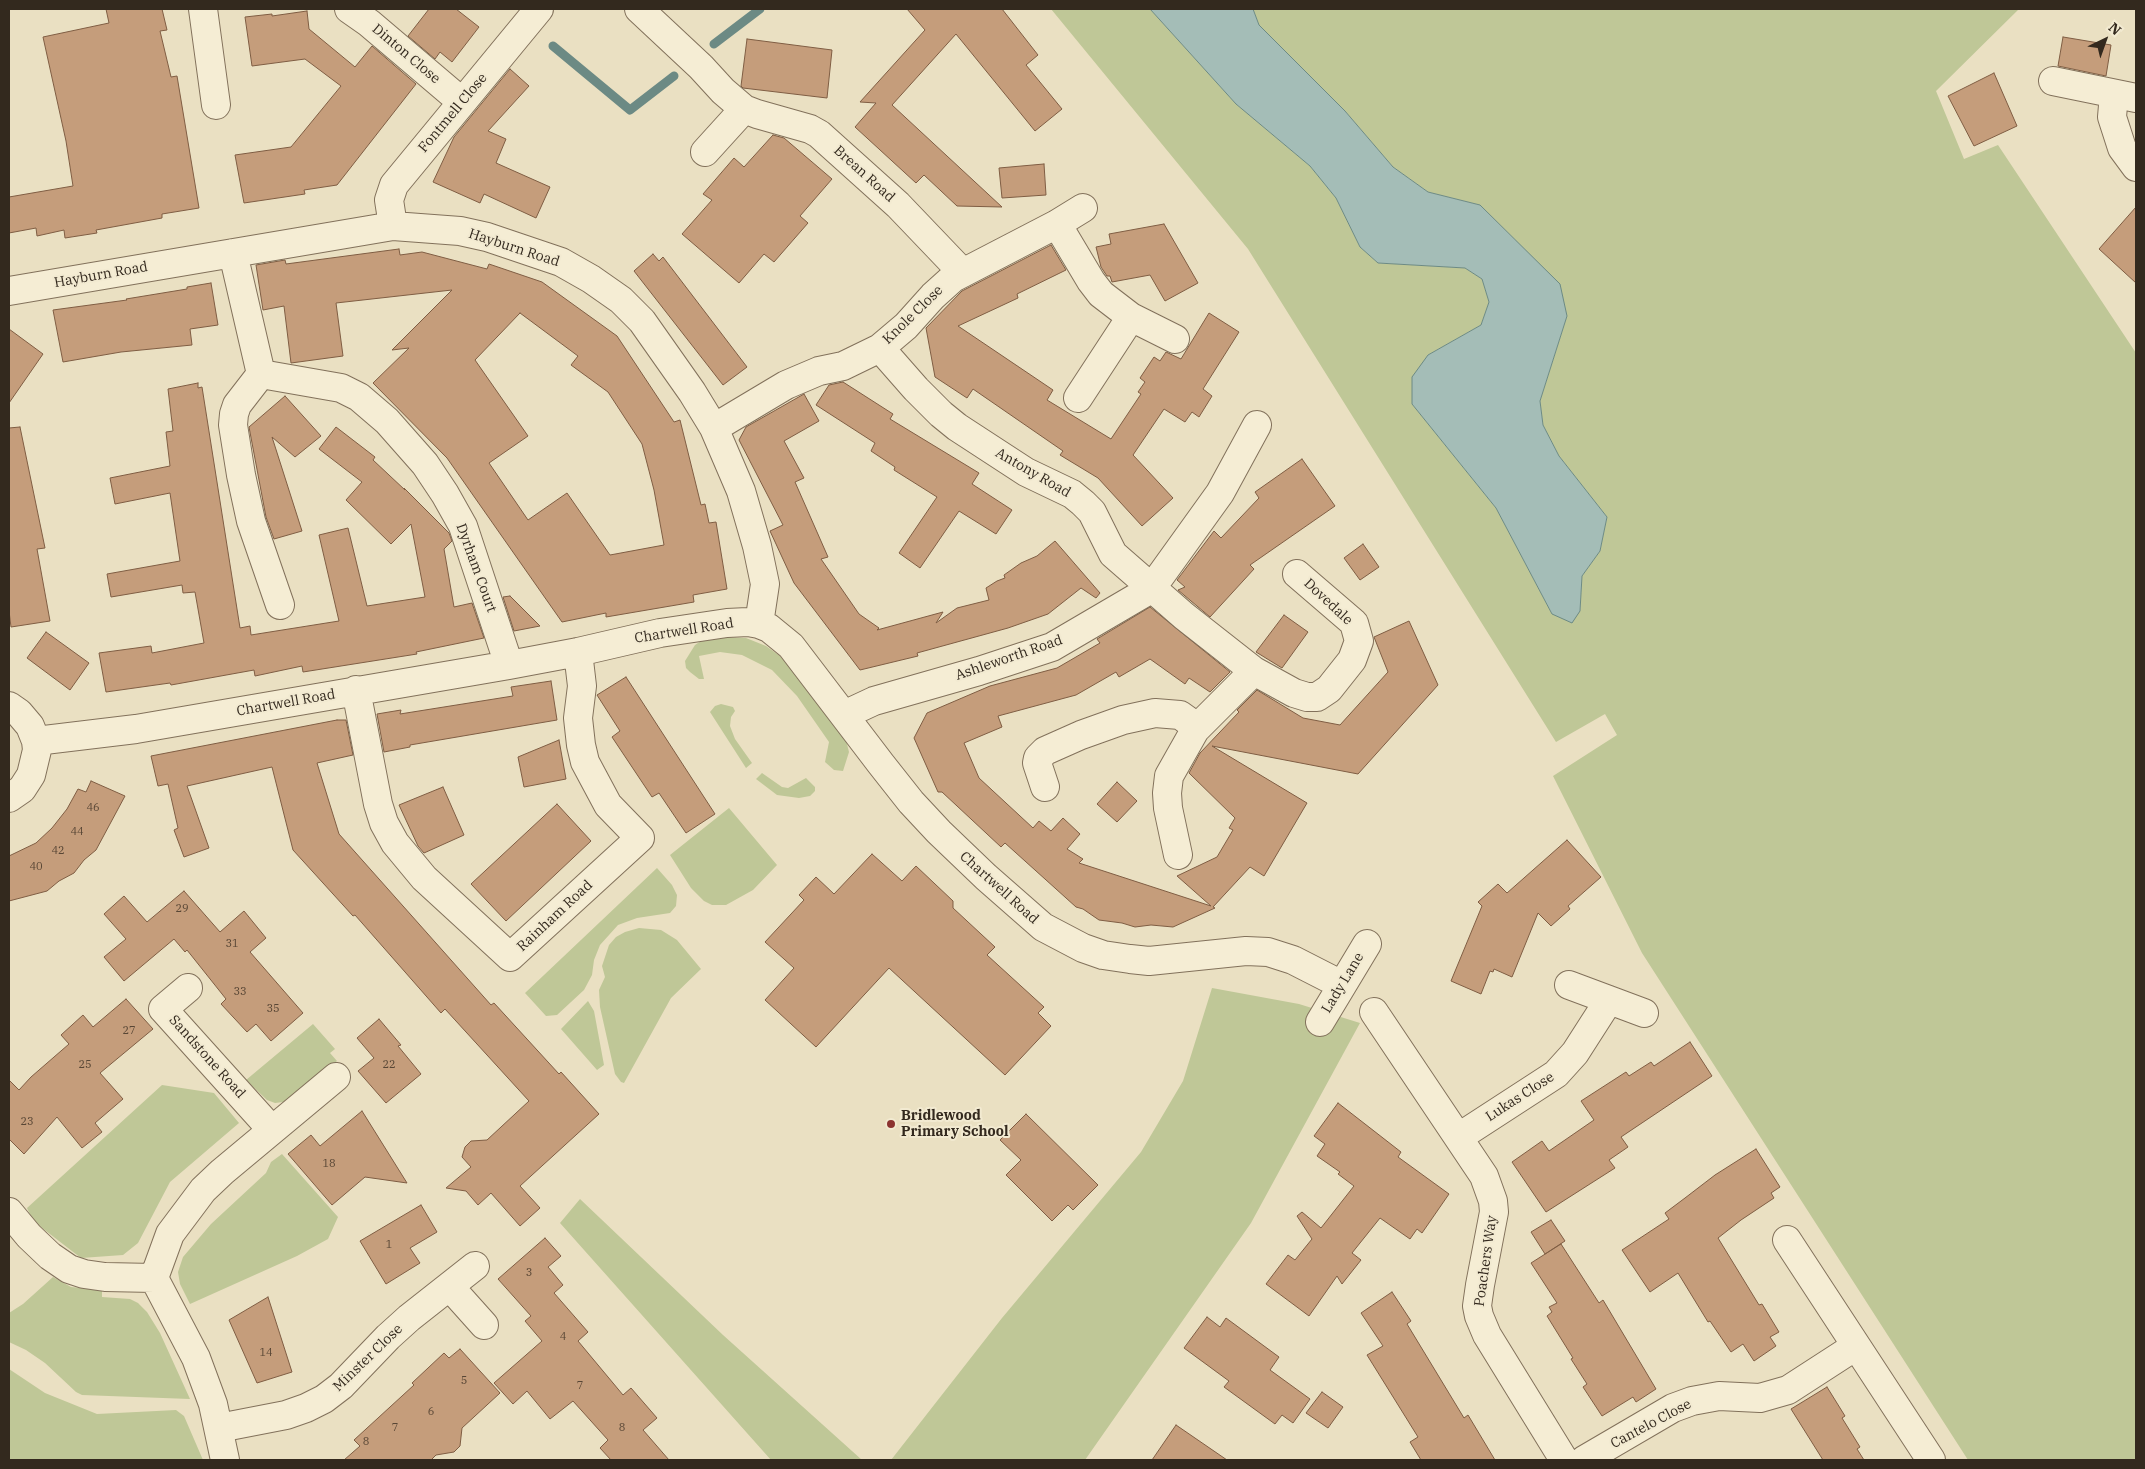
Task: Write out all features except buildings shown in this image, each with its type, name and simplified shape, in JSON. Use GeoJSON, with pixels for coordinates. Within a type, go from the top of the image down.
{"type":"FeatureCollection","features":[{"type":"Feature","properties":{"kind":"street"},"geometry":{"type":"LineString","coordinates":[[203,9],[216,105]]}},
{"type":"Feature","properties":{"kind":"street","name":"Dinton Close"},"geometry":{"type":"LineString","coordinates":[[350,9],[390,40],[462,102]]}},
{"type":"Feature","properties":{"kind":"street","name":"Fontmell Close"},"geometry":{"type":"LineString","coordinates":[[393,226],[389,200],[394,185],[539,9]]}},
{"type":"Feature","properties":{"kind":"street","name":"Brean Road"},"geometry":{"type":"LineString","coordinates":[[639,9],[744,109],[810,129],[819,134],[898,205],[962,273]]}},
{"type":"Feature","properties":{"kind":"street"},"geometry":{"type":"LineString","coordinates":[[2053,81],[2125,96],[2112,117],[2122,148],[2136,167]]}},
{"type":"Feature","properties":{"kind":"street"},"geometry":{"type":"LineString","coordinates":[[705,152],[744,109]]}},
{"type":"Feature","properties":{"kind":"street","name":"Knole Close"},"geometry":{"type":"LineString","coordinates":[[714,428],[786,385],[819,371],[843,366],[880,348],[906,326],[946,284],[962,273],[1058,224],[1083,208]]}},
{"type":"Feature","properties":{"kind":"street"},"geometry":{"type":"LineString","coordinates":[[1058,224],[1091,281],[1101,294],[1131,318],[1175,339]]}},
{"type":"Feature","properties":{"kind":"street","name":"Hayburn Road"},"geometry":{"type":"LineString","coordinates":[[9,292],[393,226],[460,231],[487,237],[561,262],[591,279],[621,300],[642,321],[692,392],[714,428],[741,491],[757,546],[765,584],[759,624]]}},
{"type":"Feature","properties":{"kind":"street"},"geometry":{"type":"LineString","coordinates":[[232,253],[261,374],[237,405],[233,426],[240,475],[251,521],[280,605]]}},
{"type":"Feature","properties":{"kind":"street"},"geometry":{"type":"LineString","coordinates":[[1078,398],[1131,318]]}},
{"type":"Feature","properties":{"kind":"street","name":"Antony Road"},"geometry":{"type":"LineString","coordinates":[[880,348],[916,389],[949,420],[1026,472],[1072,494],[1083,503],[1092,512],[1113,554],[1150,589]]}},
{"type":"Feature","properties":{"kind":"street","name":"Dyrham Court"},"geometry":{"type":"LineString","coordinates":[[261,374],[341,388],[359,396],[387,421],[425,464],[463,526],[509,665]]}},
{"type":"Feature","properties":{"kind":"street","name":"Ashleworth Road"},"geometry":{"type":"LineString","coordinates":[[844,715],[874,701],[979,671],[1052,647],[1150,589],[1220,493],[1257,425]]}},
{"type":"Feature","properties":{"kind":"street","name":"Dovedale"},"geometry":{"type":"LineString","coordinates":[[1150,589],[1254,671],[1294,693],[1307,697],[1317,697],[1329,689],[1352,660],[1359,641],[1354,623],[1297,574]]}},
{"type":"Feature","properties":{"kind":"street","name":"Chartwell Road"},"geometry":{"type":"LineString","coordinates":[[36,741],[136,729],[509,665],[578,652],[660,633],[727,623],[748,622],[759,624],[769,628],[792,646],[887,772],[939,832],[1027,914],[1059,937],[1103,955],[1149,961],[1246,950],[1268,952],[1293,960],[1342,985]]}},
{"type":"Feature","properties":{"kind":"street","name":"Rainham Road"},"geometry":{"type":"LineString","coordinates":[[356,690],[378,804],[384,823],[395,843],[424,878],[510,957],[640,838],[608,805],[585,762],[578,718],[582,686],[578,652]]}},
{"type":"Feature","properties":{"kind":"street"},"geometry":{"type":"LineString","coordinates":[[1178,856],[1168,808],[1169,776],[1196,730],[1254,671]]}},
{"type":"Feature","properties":{"kind":"street"},"geometry":{"type":"LineString","coordinates":[[9,706],[19,713],[30,726],[36,741],[36,758],[31,775],[22,789],[9,798]]}},
{"type":"Feature","properties":{"kind":"street"},"geometry":{"type":"LineString","coordinates":[[1045,787],[1037,763],[1038,758],[1045,751],[1082,735],[1123,720],[1155,713],[1180,715],[1196,730]]}},
{"type":"Feature","properties":{"kind":"street","name":"Lady Lane"},"geometry":{"type":"LineString","coordinates":[[1320,1022],[1367,944]]}},
{"type":"Feature","properties":{"kind":"street"},"geometry":{"type":"LineString","coordinates":[[1569,985],[1644,1013]]}},
{"type":"Feature","properties":{"kind":"street","name":"Sandstone Road"},"geometry":{"type":"LineString","coordinates":[[188,988],[163,1008],[272,1130]]}},
{"type":"Feature","properties":{"kind":"street","name":"Lukas Close"},"geometry":{"type":"LineString","coordinates":[[1459,1136],[1556,1074],[1575,1052],[1608,1000]]}},
{"type":"Feature","properties":{"kind":"street","name":"Poachers Way"},"geometry":{"type":"LineString","coordinates":[[1374,1012],[1459,1136],[1484,1176],[1493,1201],[1494,1212],[1477,1306],[1479,1316],[1487,1335],[1564,1460]]}},
{"type":"Feature","properties":{"kind":"street"},"geometry":{"type":"LineString","coordinates":[[225,1460],[214,1404],[196,1358],[154,1278],[170,1234],[193,1202],[222,1172],[336,1077]]}},
{"type":"Feature","properties":{"kind":"street"},"geometry":{"type":"LineString","coordinates":[[9,1212],[29,1236],[50,1256],[69,1269],[84,1274],[105,1277],[154,1278]]}},
{"type":"Feature","properties":{"kind":"street"},"geometry":{"type":"LineString","coordinates":[[1786,1240],[1931,1460]]}},
{"type":"Feature","properties":{"kind":"street","name":"Minster Close"},"geometry":{"type":"LineString","coordinates":[[219,1428],[286,1415],[324,1399],[341,1386],[388,1337],[475,1266]]}},
{"type":"Feature","properties":{"kind":"street"},"geometry":{"type":"LineString","coordinates":[[450,1287],[484,1325]]}},
{"type":"Feature","properties":{"kind":"street","name":"Cantelo Close"},"geometry":{"type":"LineString","coordinates":[[1584,1460],[1673,1408],[1692,1400],[1719,1396],[1760,1398],[1776,1395],[1788,1390],[1856,1346]]}},
{"type":"Feature","properties":{"kind":"green space"},"geometry":{"type":"Polygon","coordinates":[[[1051,9],[1150,9],[1236,104],[1310,166],[1336,198],[1360,247],[1378,263],[1465,268],[1482,279],[1489,302],[1481,325],[1428,355],[1412,404],[1496,508],[1552,614],[1580,611],[1582,576],[1600,551],[1607,517],[1559,456],[1543,425],[1540,401],[1567,316],[1514,239],[1480,205],[1428,192],[1393,167],[1345,111],[1259,25],[1253,9],[2019,9],[1936,91],[1964,159],[1998,145],[2136,353],[2136,1460],[1968,1460],[1642,953],[1553,776],[1617,735],[1605,714],[1556,742],[1248,249],[1051,9]]]}},
{"type":"Feature","properties":{"kind":"green space"},"geometry":{"type":"Polygon","coordinates":[[[722,637],[746,638],[766,646],[780,656],[800,678],[846,740],[849,752],[843,771],[834,770],[825,762],[829,742],[797,696],[772,670],[742,655],[720,652],[699,656],[704,679],[699,679],[686,668],[685,661],[695,645],[704,639],[722,637]]]}},
{"type":"Feature","properties":{"kind":"green space"},"geometry":{"type":"Polygon","coordinates":[[[721,704],[733,707],[735,711],[731,717],[730,726],[735,739],[752,763],[746,768],[710,712],[715,706],[721,704]]]}},
{"type":"Feature","properties":{"kind":"green space"},"geometry":{"type":"Polygon","coordinates":[[[762,773],[782,787],[788,788],[806,778],[815,787],[815,791],[810,796],[799,798],[777,795],[756,779],[762,773]]]}},
{"type":"Feature","properties":{"kind":"green space"},"geometry":{"type":"Polygon","coordinates":[[[729,808],[777,865],[753,890],[726,905],[712,905],[704,901],[691,888],[670,855],[729,808]]]}},
{"type":"Feature","properties":{"kind":"green space"},"geometry":{"type":"Polygon","coordinates":[[[657,868],[672,885],[677,895],[676,906],[670,913],[637,918],[618,925],[600,945],[594,960],[592,975],[584,990],[557,1015],[546,1016],[525,993],[657,868]]]}},
{"type":"Feature","properties":{"kind":"green space"},"geometry":{"type":"Polygon","coordinates":[[[639,928],[661,930],[677,940],[701,969],[671,998],[624,1083],[615,1074],[600,1007],[599,990],[605,977],[602,966],[609,945],[616,937],[639,928]]]}},
{"type":"Feature","properties":{"kind":"green space"},"geometry":{"type":"Polygon","coordinates":[[[1212,988],[1299,1004],[1360,1023],[1251,1223],[1085,1460],[891,1460],[1002,1318],[1141,1152],[1183,1081],[1212,988]]]}},
{"type":"Feature","properties":{"kind":"green space"},"geometry":{"type":"Polygon","coordinates":[[[588,1001],[594,1011],[604,1065],[597,1070],[561,1029],[588,1001]]]}},
{"type":"Feature","properties":{"kind":"green space"},"geometry":{"type":"Polygon","coordinates":[[[313,1024],[335,1049],[330,1053],[337,1061],[295,1096],[283,1102],[275,1103],[267,1100],[246,1080],[313,1024]]]}},
{"type":"Feature","properties":{"kind":"green space"},"geometry":{"type":"Polygon","coordinates":[[[162,1085],[214,1093],[239,1123],[170,1182],[138,1243],[123,1255],[81,1258],[33,1221],[27,1208],[162,1085]]]}},
{"type":"Feature","properties":{"kind":"green space"},"geometry":{"type":"Polygon","coordinates":[[[282,1154],[338,1217],[328,1239],[297,1256],[190,1304],[180,1284],[178,1272],[183,1257],[211,1224],[266,1173],[271,1162],[282,1154]]]}},
{"type":"Feature","properties":{"kind":"green space"},"geometry":{"type":"Polygon","coordinates":[[[580,1199],[723,1335],[862,1460],[771,1460],[560,1223],[580,1199]]]}},
{"type":"Feature","properties":{"kind":"green space"},"geometry":{"type":"Polygon","coordinates":[[[53,1277],[71,1287],[102,1290],[102,1297],[130,1299],[138,1303],[147,1312],[160,1333],[190,1399],[82,1395],[76,1392],[45,1363],[26,1350],[9,1342],[9,1313],[23,1304],[53,1277]]]}},
{"type":"Feature","properties":{"kind":"green space"},"geometry":{"type":"Polygon","coordinates":[[[9,1369],[45,1393],[97,1414],[176,1410],[184,1416],[203,1460],[9,1460],[9,1369]]]}},
{"type":"Feature","properties":{"kind":"water"},"geometry":{"type":"Polygon","coordinates":[[[1150,9],[1253,9],[1259,25],[1345,111],[1393,167],[1428,192],[1480,205],[1560,284],[1567,316],[1540,401],[1543,425],[1559,456],[1607,517],[1600,551],[1582,576],[1580,611],[1572,623],[1552,614],[1496,508],[1412,404],[1412,377],[1428,355],[1481,325],[1489,302],[1482,279],[1465,268],[1378,263],[1360,247],[1336,198],[1310,166],[1236,104],[1150,9]]]}},
{"type":"Feature","properties":{"kind":"waterway"},"geometry":{"type":"LineString","coordinates":[[714,44],[760,9]]}},
{"type":"Feature","properties":{"kind":"waterway"},"geometry":{"type":"LineString","coordinates":[[553,46],[630,110],[674,76]]}},
{"type":"Feature","properties":{"kind":"place","name":"Bridlewood Primary School"},"geometry":{"type":"Point","coordinates":[891,1124]}}]}
